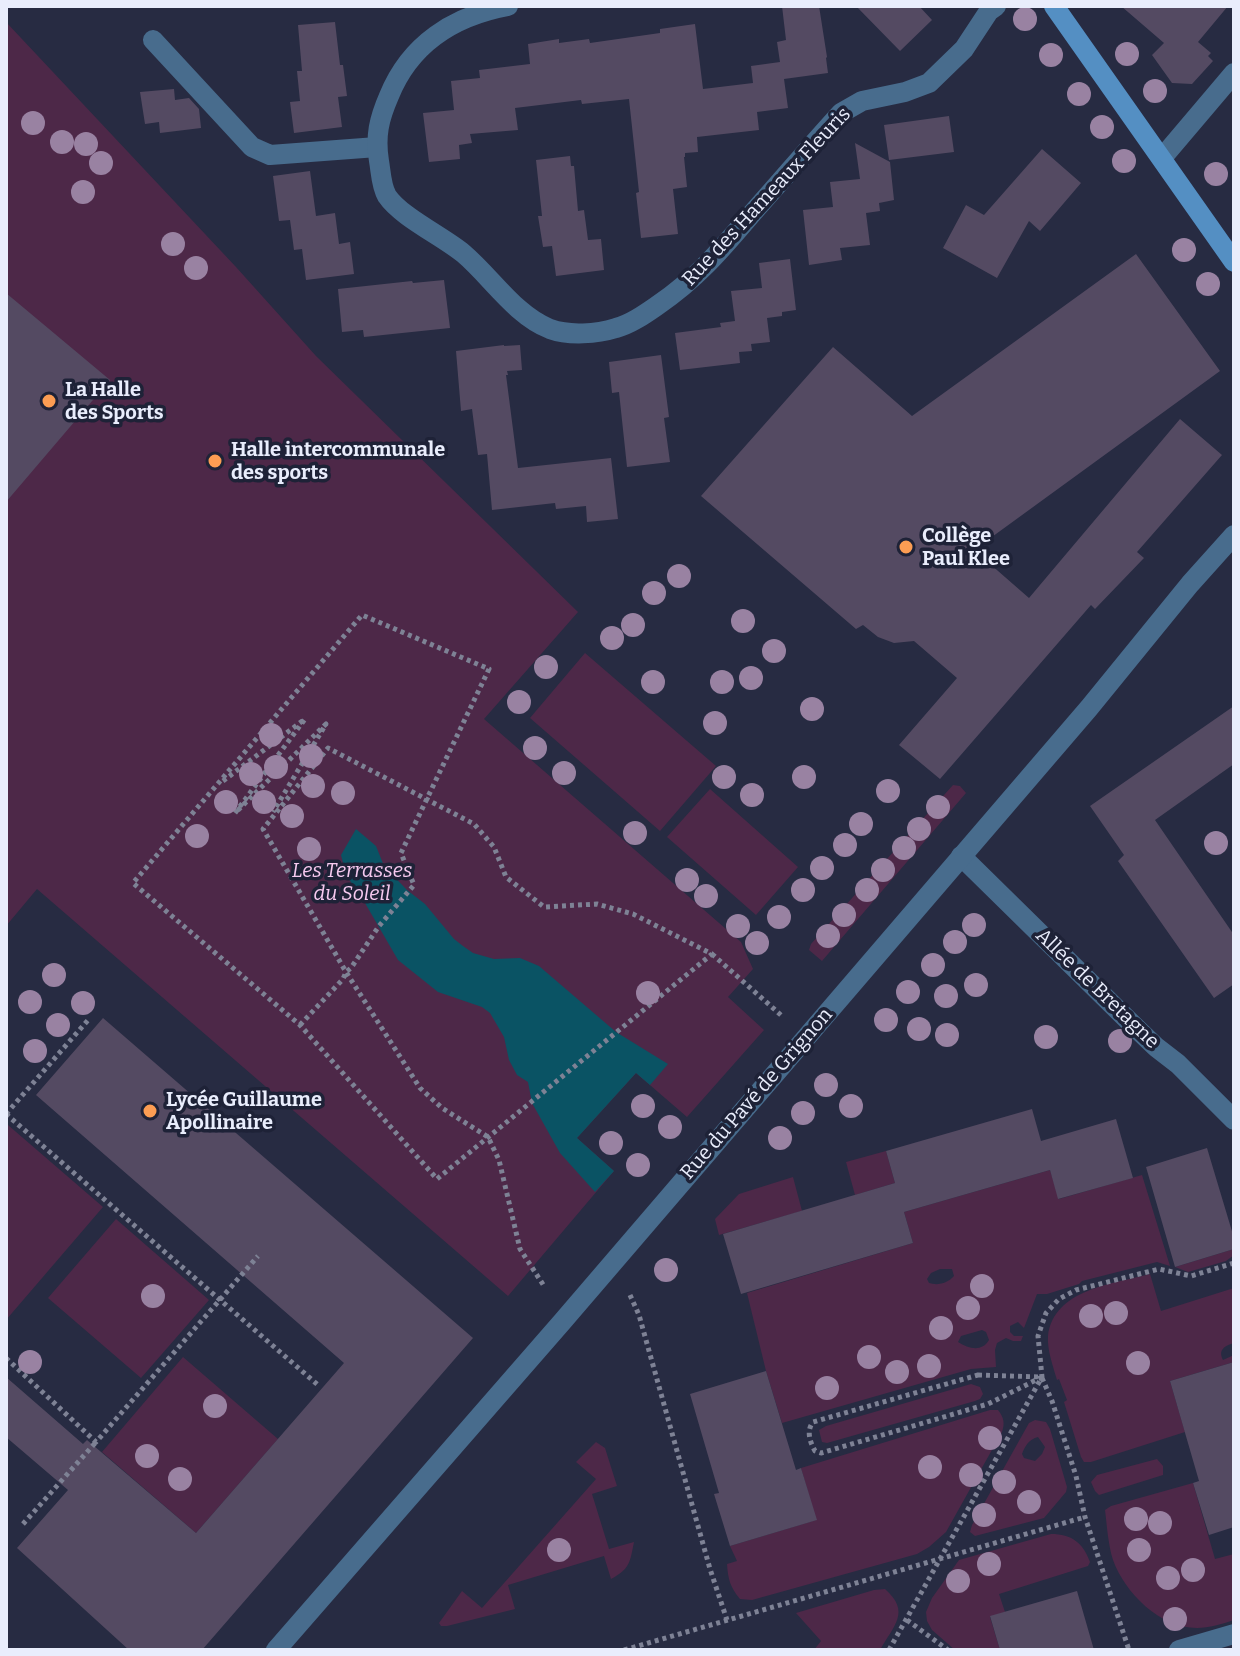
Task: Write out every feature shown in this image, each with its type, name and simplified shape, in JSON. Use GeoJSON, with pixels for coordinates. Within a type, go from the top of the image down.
{"type":"FeatureCollection","features":[{"type":"Feature","properties":{"kind":"street","name":"Rue des Hameaux Fleuris"},"geometry":{"type":"LineString","coordinates":[[508,6],[484,11],[441,31],[421,46],[405,65],[379,118],[377,147],[386,194],[396,206],[463,254],[523,312],[553,330],[582,332],[617,328],[642,316],[683,288],[711,261],[841,113],[862,101],[905,92],[929,83],[964,49],[989,11],[996,6]]}},
{"type":"Feature","properties":{"kind":"street"},"geometry":{"type":"LineString","coordinates":[[1054,6],[1234,262]]}},
{"type":"Feature","properties":{"kind":"street"},"geometry":{"type":"LineString","coordinates":[[153,40],[252,147],[270,155],[377,147]]}},
{"type":"Feature","properties":{"kind":"street"},"geometry":{"type":"LineString","coordinates":[[1162,158],[1234,73]]}},
{"type":"Feature","properties":{"kind":"street","name":"Rue du Pavé de Grignon"},"geometry":{"type":"LineString","coordinates":[[276,1650],[562,1322],[1234,535]]}},
{"type":"Feature","properties":{"kind":"street","name":"Allée de Bretagne"},"geometry":{"type":"LineString","coordinates":[[961,856],[1234,1120]]}},
{"type":"Feature","properties":{"kind":"street"},"geometry":{"type":"LineString","coordinates":[[1179,1650],[1234,1634]]}},
{"type":"Feature","properties":{"kind":"path"},"geometry":{"type":"LineString","coordinates":[[300,1025],[343,979],[379,926],[414,885],[401,853],[489,669],[362,615],[133,883],[300,1025],[437,1179],[712,954]]}},
{"type":"Feature","properties":{"kind":"path"},"geometry":{"type":"LineString","coordinates":[[213,789],[305,719],[235,813],[326,724],[263,829]]}},
{"type":"Feature","properties":{"kind":"path"},"geometry":{"type":"LineString","coordinates":[[263,829],[328,748],[474,824],[494,847],[506,877],[544,907],[597,904],[633,914],[712,954],[782,1016]]}},
{"type":"Feature","properties":{"kind":"path"},"geometry":{"type":"LineString","coordinates":[[263,829],[346,972],[420,1088],[442,1108],[488,1137],[499,1160],[520,1249],[544,1286]]}},
{"type":"Feature","properties":{"kind":"path"},"geometry":{"type":"LineString","coordinates":[[89,1019],[6,1114],[318,1385]]}},
{"type":"Feature","properties":{"kind":"path"},"geometry":{"type":"LineString","coordinates":[[23,1524],[258,1256]]}},
{"type":"Feature","properties":{"kind":"path"},"geometry":{"type":"LineString","coordinates":[[1129,1650],[1042,1377],[1038,1336],[1046,1313],[1059,1299],[1076,1290],[1159,1269],[1191,1276],[1234,1263]]}},
{"type":"Feature","properties":{"kind":"path"},"geometry":{"type":"LineString","coordinates":[[630,1295],[639,1315],[727,1620]]}},
{"type":"Feature","properties":{"kind":"path"},"geometry":{"type":"LineString","coordinates":[[6,1358],[96,1442]]}},
{"type":"Feature","properties":{"kind":"path"},"geometry":{"type":"LineString","coordinates":[[978,1375],[1042,1377],[988,1404],[837,1449],[821,1453],[815,1451],[811,1444],[809,1435],[813,1422],[978,1375]]}},
{"type":"Feature","properties":{"kind":"path"},"geometry":{"type":"LineString","coordinates":[[889,1650],[1042,1377]]}},
{"type":"Feature","properties":{"kind":"path"},"geometry":{"type":"LineString","coordinates":[[624,1650],[1085,1517]]}},
{"type":"Feature","properties":{"kind":"path"},"geometry":{"type":"LineString","coordinates":[[907,1620],[948,1650]]}},
{"type":"Feature","properties":{"kind":"green space","name":"Les Terrasses du Soleil"},"geometry":{"type":"Polygon","coordinates":[[[6,22],[316,356],[578,612],[484,719],[741,942],[753,969],[728,997],[764,1030],[687,1117],[636,1073],[577,1138],[614,1171],[508,1296],[37,889],[6,926],[6,22]]]}},
{"type":"Feature","properties":{"kind":"green space"},"geometry":{"type":"Polygon","coordinates":[[[585,653],[716,766],[660,831],[530,718],[585,653]]]}},
{"type":"Feature","properties":{"kind":"green space"},"geometry":{"type":"Polygon","coordinates":[[[953,785],[960,786],[966,793],[822,961],[809,950],[811,944],[953,785]]]}},
{"type":"Feature","properties":{"kind":"green space"},"geometry":{"type":"Polygon","coordinates":[[[710,789],[798,867],[756,915],[667,837],[710,789]]]}},
{"type":"Feature","properties":{"kind":"green space"},"geometry":{"type":"Polygon","coordinates":[[[8,1125],[103,1207],[6,1320],[6,1127],[8,1125]]]}},
{"type":"Feature","properties":{"kind":"green space"},"geometry":{"type":"Polygon","coordinates":[[[886,1151],[895,1183],[855,1195],[846,1162],[886,1151]]]}},
{"type":"Feature","properties":{"kind":"green space"},"geometry":{"type":"Polygon","coordinates":[[[1050,1170],[1059,1199],[1142,1175],[1170,1266],[1157,1262],[1082,1281],[1047,1294],[1037,1294],[1024,1328],[1018,1322],[1010,1326],[1014,1336],[1023,1336],[1021,1341],[1006,1338],[997,1343],[996,1367],[971,1369],[782,1423],[747,1293],[913,1243],[904,1212],[1050,1170]],[[952,1269],[931,1273],[927,1279],[929,1283],[943,1283],[954,1276],[952,1269]],[[982,1330],[961,1336],[958,1342],[971,1348],[983,1346],[989,1340],[982,1330]]]}},
{"type":"Feature","properties":{"kind":"green space"},"geometry":{"type":"Polygon","coordinates":[[[793,1177],[802,1211],[719,1235],[715,1219],[739,1194],[793,1177]]]}},
{"type":"Feature","properties":{"kind":"green space"},"geometry":{"type":"Polygon","coordinates":[[[116,1219],[209,1300],[141,1378],[48,1298],[116,1219]]]}},
{"type":"Feature","properties":{"kind":"green space"},"geometry":{"type":"Polygon","coordinates":[[[1234,1249],[1234,1255],[1226,1261],[1188,1272],[1175,1267],[1234,1249]]]}},
{"type":"Feature","properties":{"kind":"green space"},"geometry":{"type":"Polygon","coordinates":[[[1150,1274],[1161,1311],[1234,1288],[1234,1343],[1225,1347],[1221,1354],[1223,1360],[1234,1355],[1234,1362],[1170,1381],[1185,1432],[1084,1462],[1064,1402],[1067,1400],[1049,1352],[1048,1336],[1053,1320],[1061,1308],[1087,1291],[1150,1274]]]}},
{"type":"Feature","properties":{"kind":"green space"},"geometry":{"type":"Polygon","coordinates":[[[183,1357],[278,1439],[196,1533],[102,1452],[183,1357]]]}},
{"type":"Feature","properties":{"kind":"green space"},"geometry":{"type":"Polygon","coordinates":[[[971,1384],[980,1387],[983,1394],[980,1399],[822,1442],[819,1430],[826,1426],[971,1384]]]}},
{"type":"Feature","properties":{"kind":"green space"},"geometry":{"type":"Polygon","coordinates":[[[998,1410],[1002,1416],[1002,1432],[946,1532],[929,1547],[917,1554],[752,1600],[740,1599],[737,1595],[728,1574],[727,1564],[737,1561],[730,1546],[816,1520],[801,1468],[998,1410]]]}},
{"type":"Feature","properties":{"kind":"green space"},"geometry":{"type":"Polygon","coordinates":[[[1035,1420],[1046,1422],[1050,1429],[1066,1492],[1044,1518],[975,1536],[970,1532],[972,1525],[1029,1423],[1035,1420]],[[1038,1437],[1028,1443],[1022,1454],[1024,1458],[1035,1461],[1045,1447],[1038,1437]]]}},
{"type":"Feature","properties":{"kind":"green space"},"geometry":{"type":"Polygon","coordinates":[[[596,1442],[605,1448],[617,1486],[592,1494],[609,1549],[634,1542],[626,1568],[611,1579],[604,1556],[508,1585],[515,1609],[441,1626],[439,1623],[462,1591],[482,1608],[596,1479],[576,1462],[596,1442]]]}},
{"type":"Feature","properties":{"kind":"green space"},"geometry":{"type":"Polygon","coordinates":[[[1157,1459],[1163,1466],[1163,1475],[1099,1495],[1091,1482],[1097,1475],[1157,1459]]]}},
{"type":"Feature","properties":{"kind":"green space"},"geometry":{"type":"Polygon","coordinates":[[[1193,1483],[1215,1559],[1234,1554],[1234,1620],[1202,1628],[1170,1622],[1135,1596],[1113,1560],[1105,1510],[1193,1483]]]}},
{"type":"Feature","properties":{"kind":"green space"},"geometry":{"type":"Polygon","coordinates":[[[1051,1534],[1076,1541],[1090,1562],[1088,1566],[999,1594],[1005,1612],[990,1617],[1000,1650],[955,1650],[932,1630],[926,1612],[932,1598],[959,1560],[1051,1534]]]}},
{"type":"Feature","properties":{"kind":"green space"},"geometry":{"type":"Polygon","coordinates":[[[885,1589],[893,1597],[899,1612],[895,1626],[880,1650],[814,1650],[821,1641],[796,1613],[885,1589]]]}},
{"type":"Feature","properties":{"kind":"water"},"geometry":{"type":"Polygon","coordinates":[[[356,829],[376,846],[384,866],[425,904],[463,946],[473,953],[494,959],[520,958],[539,966],[616,1032],[668,1064],[650,1085],[636,1073],[577,1138],[614,1171],[595,1192],[560,1153],[532,1103],[528,1082],[517,1075],[509,1060],[504,1037],[490,1013],[482,1007],[438,992],[398,960],[346,875],[341,855],[356,829]]]}},
{"type":"Feature","properties":{"kind":"building"},"geometry":{"type":"Polygon","coordinates":[[[782,6],[819,6],[828,73],[784,79],[788,108],[757,112],[759,130],[697,137],[698,152],[685,153],[684,157],[687,187],[673,189],[678,234],[641,238],[629,99],[582,104],[581,100],[515,108],[518,130],[470,134],[472,143],[459,145],[460,159],[429,162],[423,113],[454,110],[451,81],[480,78],[479,70],[530,64],[528,44],[559,39],[559,43],[589,39],[590,43],[660,33],[660,29],[695,24],[703,89],[753,83],[751,66],[780,62],[777,42],[786,40],[782,6]]]}},
{"type":"Feature","properties":{"kind":"building"},"geometry":{"type":"Polygon","coordinates":[[[856,6],[919,6],[932,20],[900,51],[856,6]]]}},
{"type":"Feature","properties":{"kind":"building"},"geometry":{"type":"Polygon","coordinates":[[[1121,6],[1228,6],[1198,42],[1211,53],[1208,56],[1213,61],[1192,84],[1172,83],[1152,55],[1164,43],[1121,6]]]}},
{"type":"Feature","properties":{"kind":"building"},"geometry":{"type":"Polygon","coordinates":[[[335,22],[347,96],[338,97],[342,127],[294,133],[290,102],[300,101],[297,71],[302,71],[298,25],[335,22]]]}},
{"type":"Feature","properties":{"kind":"building"},"geometry":{"type":"Polygon","coordinates":[[[174,89],[175,100],[189,98],[199,109],[201,128],[160,133],[159,122],[145,124],[140,92],[174,89]]]}},
{"type":"Feature","properties":{"kind":"building"},"geometry":{"type":"Polygon","coordinates":[[[949,116],[954,152],[889,160],[884,125],[949,116]]]}},
{"type":"Feature","properties":{"kind":"building"},"geometry":{"type":"Polygon","coordinates":[[[855,143],[890,162],[894,200],[879,203],[880,211],[866,213],[870,245],[840,248],[842,260],[809,265],[803,210],[833,207],[830,182],[860,179],[855,143]]]}},
{"type":"Feature","properties":{"kind":"building"},"geometry":{"type":"Polygon","coordinates":[[[1042,149],[1081,183],[1040,231],[1029,221],[997,278],[943,248],[966,205],[984,215],[1042,149]]]}},
{"type":"Feature","properties":{"kind":"building"},"geometry":{"type":"Polygon","coordinates":[[[570,156],[571,166],[574,166],[578,211],[584,210],[588,240],[601,239],[604,270],[556,276],[552,246],[543,247],[538,216],[542,216],[536,160],[570,156]]]}},
{"type":"Feature","properties":{"kind":"building"},"geometry":{"type":"Polygon","coordinates":[[[310,171],[316,216],[335,213],[339,244],[350,242],[354,274],[306,280],[302,249],[294,250],[290,220],[279,221],[273,176],[310,171]]]}},
{"type":"Feature","properties":{"kind":"building"},"geometry":{"type":"Polygon","coordinates":[[[1136,254],[1220,371],[974,550],[1029,598],[1180,419],[1222,455],[1137,552],[1144,558],[1095,609],[1091,605],[940,779],[899,745],[957,678],[914,641],[894,643],[878,637],[863,625],[856,629],[701,496],[833,347],[912,416],[1136,254]]]}},
{"type":"Feature","properties":{"kind":"building"},"geometry":{"type":"Polygon","coordinates":[[[790,259],[796,310],[767,318],[770,342],[751,344],[752,351],[739,352],[740,363],[680,370],[675,333],[721,327],[720,323],[735,321],[731,291],[762,288],[759,263],[790,259]]]}},
{"type":"Feature","properties":{"kind":"building"},"geometry":{"type":"Polygon","coordinates":[[[444,280],[450,328],[364,337],[363,330],[342,332],[338,289],[444,280]]]}},
{"type":"Feature","properties":{"kind":"building","name":"La Halle des Sports"},"geometry":{"type":"Polygon","coordinates":[[[6,293],[110,380],[6,502],[6,293]]]}},
{"type":"Feature","properties":{"kind":"building"},"geometry":{"type":"Polygon","coordinates":[[[520,345],[522,370],[507,371],[506,375],[518,468],[611,458],[618,519],[587,522],[586,506],[556,509],[555,503],[492,510],[487,454],[478,455],[472,409],[461,411],[456,351],[520,345]]]}},
{"type":"Feature","properties":{"kind":"building"},"geometry":{"type":"Polygon","coordinates":[[[661,355],[669,417],[664,418],[670,462],[627,467],[619,392],[612,393],[609,362],[661,355]]]}},
{"type":"Feature","properties":{"kind":"building"},"geometry":{"type":"Polygon","coordinates":[[[1234,706],[1234,764],[1155,820],[1234,935],[1234,984],[1214,998],[1118,861],[1124,855],[1090,806],[1234,706]]]}},
{"type":"Feature","properties":{"kind":"building","name":"Lycée Guillaume Apollinaire"},"geometry":{"type":"Polygon","coordinates":[[[103,1018],[473,1338],[202,1650],[129,1650],[17,1548],[68,1490],[6,1437],[6,1377],[83,1444],[87,1440],[196,1533],[344,1363],[36,1095],[103,1018]]]}},
{"type":"Feature","properties":{"kind":"building"},"geometry":{"type":"Polygon","coordinates":[[[1032,1109],[1041,1141],[1116,1119],[1133,1178],[1058,1199],[1050,1170],[904,1212],[913,1243],[741,1294],[723,1234],[895,1183],[886,1151],[1032,1109]]]}},
{"type":"Feature","properties":{"kind":"building"},"geometry":{"type":"Polygon","coordinates":[[[1207,1148],[1234,1238],[1234,1249],[1175,1267],[1146,1167],[1207,1148]]]}},
{"type":"Feature","properties":{"kind":"building"},"geometry":{"type":"Polygon","coordinates":[[[1234,1362],[1234,1527],[1209,1535],[1193,1483],[1199,1481],[1170,1381],[1234,1362]]]}},
{"type":"Feature","properties":{"kind":"building"},"geometry":{"type":"Polygon","coordinates":[[[766,1371],[796,1470],[801,1468],[817,1520],[730,1546],[714,1494],[719,1493],[690,1394],[766,1371]]]}},
{"type":"Feature","properties":{"kind":"building"},"geometry":{"type":"Polygon","coordinates":[[[1077,1591],[1094,1650],[1000,1650],[990,1616],[1077,1591]]]}},
{"type":"Feature","properties":{"kind":"place","name":"La Halle des Sports"},"geometry":{"type":"Point","coordinates":[49,401]}},
{"type":"Feature","properties":{"kind":"place","name":"Halle intercommunale des sports"},"geometry":{"type":"Point","coordinates":[215,461]}},
{"type":"Feature","properties":{"kind":"place","name":"Collège Paul Klee"},"geometry":{"type":"Point","coordinates":[906,547]}},
{"type":"Feature","properties":{"kind":"place","name":"Lycée Guillaume Apollinaire"},"geometry":{"type":"Point","coordinates":[150,1111]}}]}
